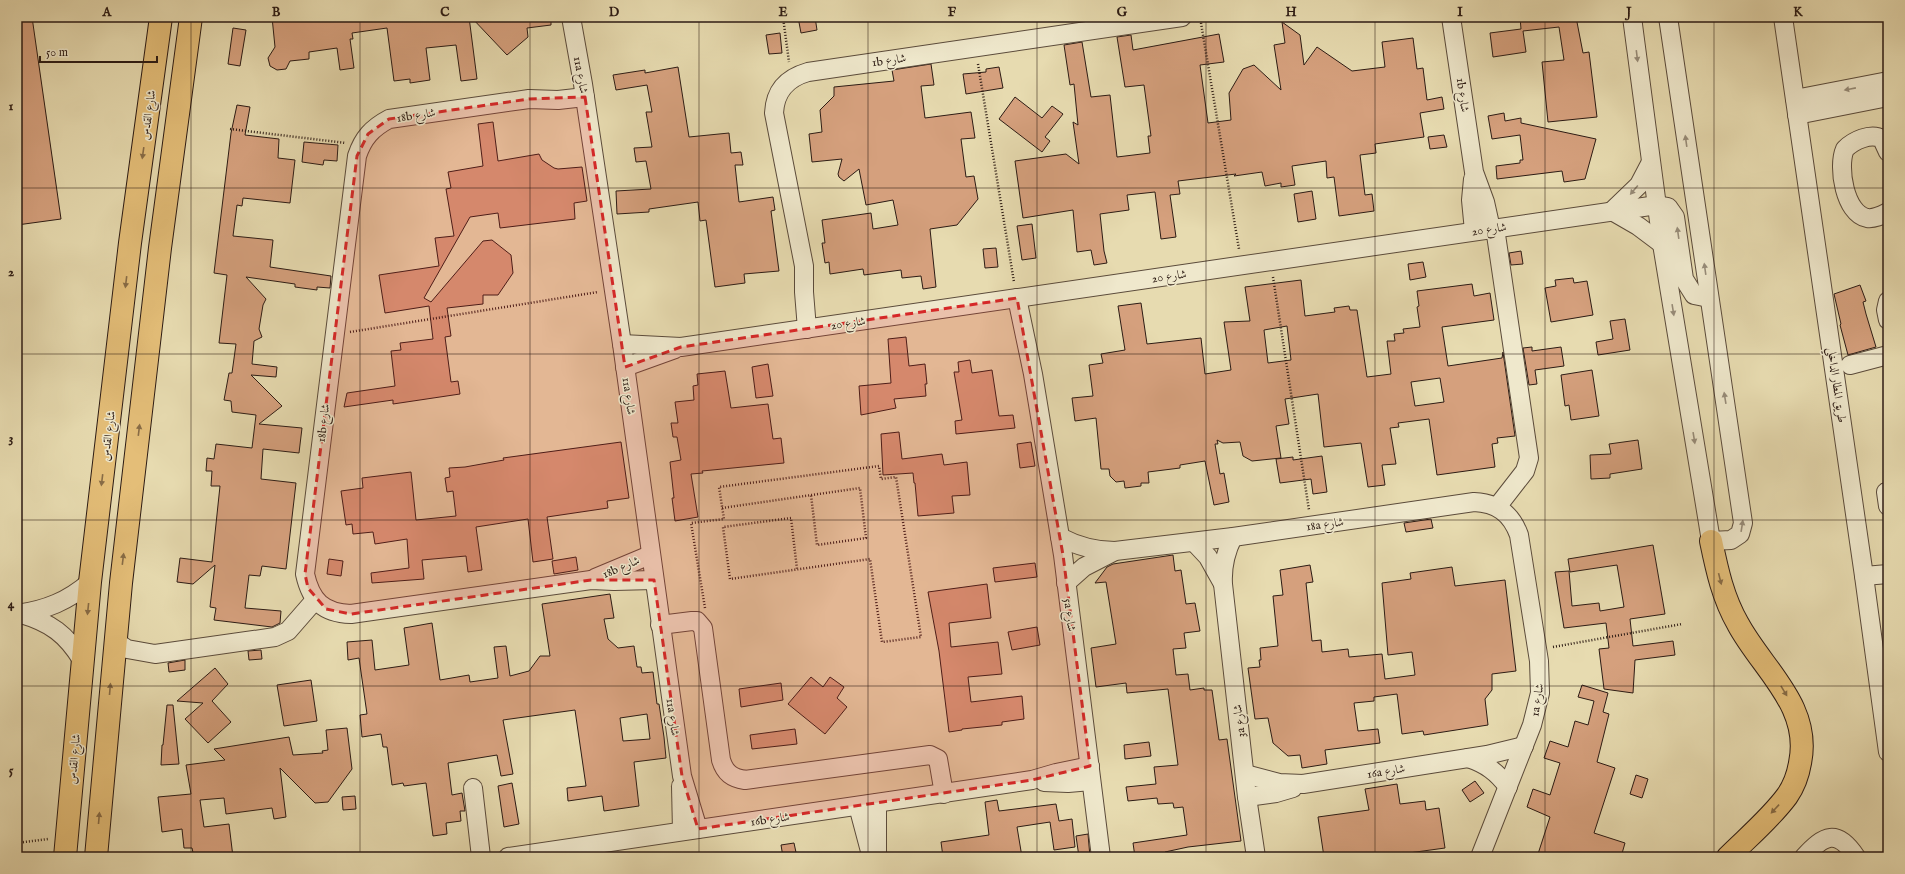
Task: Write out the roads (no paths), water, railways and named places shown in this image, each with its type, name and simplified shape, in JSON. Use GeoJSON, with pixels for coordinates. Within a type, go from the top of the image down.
{"type":"FeatureCollection","features":[{"type":"Feature","properties":{"kind":"main road","name":"شارع القدس"},"geometry":{"type":"LineString","coordinates":[[66,847],[90,582],[129,251],[161,17]]}},
{"type":"Feature","properties":{"kind":"main road"},"geometry":{"type":"LineString","coordinates":[[96,857],[114,641],[160,248],[191,17]]}},
{"type":"Feature","properties":{"kind":"main road"},"geometry":{"type":"LineString","coordinates":[[1711,541],[1720,583],[1728,604],[1738,625],[1750,644],[1784,690],[1794,708],[1801,731],[1802,754],[1799,770],[1787,796],[1728,857]]}},
{"type":"Feature","properties":{"kind":"street","name":"11a شارع"},"geometry":{"type":"LineString","coordinates":[[571,17],[584,90],[622,344],[650,555],[690,830]]}},
{"type":"Feature","properties":{"kind":"street","name":"1b شارع"},"geometry":{"type":"LineString","coordinates":[[812,328],[813,290],[804,266],[774,113],[778,95],[783,86],[791,79],[808,72],[1182,17]]}},
{"type":"Feature","properties":{"kind":"street","name":"1b شارع"},"geometry":{"type":"LineString","coordinates":[[1451,17],[1474,172],[1493,229],[1529,458],[1525,471],[1497,507]]}},
{"type":"Feature","properties":{"kind":"street"},"geometry":{"type":"LineString","coordinates":[[1632,17],[1656,205],[1711,541],[1736,538],[1740,534],[1744,523],[1668,17]]}},
{"type":"Feature","properties":{"kind":"street","name":"طريق المطار الداخلي"},"geometry":{"type":"LineString","coordinates":[[1783,17],[1864,576],[1883,675],[1888,752]]}},
{"type":"Feature","properties":{"kind":"street"},"geometry":{"type":"LineString","coordinates":[[1796,107],[1888,81]]}},
{"type":"Feature","properties":{"kind":"street","name":"18b شارع"},"geometry":{"type":"LineString","coordinates":[[584,90],[558,100],[529,99],[389,119],[377,125],[360,144],[357,156],[334,334],[305,574],[308,588],[315,600],[326,609],[338,613],[351,614],[591,580],[654,580]]}},
{"type":"Feature","properties":{"kind":"street"},"geometry":{"type":"LineString","coordinates":[[1796,107],[1888,97]]}},
{"type":"Feature","properties":{"kind":"street"},"geometry":{"type":"LineString","coordinates":[[1888,152],[1882,139],[1871,136],[1854,142],[1845,149],[1841,168],[1845,187],[1854,210],[1867,218],[1875,218],[1888,212]]}},
{"type":"Feature","properties":{"kind":"street"},"geometry":{"type":"LineString","coordinates":[[1650,164],[1639,185],[1612,211],[1638,226],[1662,244]]}},
{"type":"Feature","properties":{"kind":"street","name":"1b شارع"},"geometry":{"type":"LineString","coordinates":[[1474,172],[1471,193],[1474,231]]}},
{"type":"Feature","properties":{"kind":"street"},"geometry":{"type":"LineString","coordinates":[[1656,205],[1668,207],[1676,217],[1686,284],[1694,295],[1710,298]]}},
{"type":"Feature","properties":{"kind":"street","name":"شارع 20"},"geometry":{"type":"LineString","coordinates":[[622,344],[681,347],[1656,205]]}},
{"type":"Feature","properties":{"kind":"street","name":"5a شارع"},"geometry":{"type":"LineString","coordinates":[[1023,297],[1033,346],[1033,374],[1060,537],[1101,857]]}},
{"type":"Feature","properties":{"kind":"street"},"geometry":{"type":"LineString","coordinates":[[1888,301],[1886,310],[1888,320]]}},
{"type":"Feature","properties":{"kind":"street","name":"شارع 20"},"geometry":{"type":"LineString","coordinates":[[625,367],[681,347]]}},
{"type":"Feature","properties":{"kind":"street"},"geometry":{"type":"LineString","coordinates":[[1850,365],[1888,355]]}},
{"type":"Feature","properties":{"kind":"street","name":"18a شارع"},"geometry":{"type":"LineString","coordinates":[[1060,537],[1081,546],[1104,551],[1115,551],[1233,537],[1474,502],[1486,503],[1497,507],[1507,514],[1515,523],[1519,534]]}},
{"type":"Feature","properties":{"kind":"street","name":"1a شارع"},"geometry":{"type":"LineString","coordinates":[[1480,857],[1524,746],[1537,710],[1540,693],[1537,650],[1519,534]]}},
{"type":"Feature","properties":{"kind":"street","name":"3a شارع"},"geometry":{"type":"LineString","coordinates":[[1233,537],[1225,555],[1223,584],[1256,857]]}},
{"type":"Feature","properties":{"kind":"street","name":"3a شارع"},"geometry":{"type":"LineString","coordinates":[[1194,542],[1208,557],[1223,584]]}},
{"type":"Feature","properties":{"kind":"street","name":"18a شارع"},"geometry":{"type":"LineString","coordinates":[[1066,583],[1084,567],[1115,551]]}},
{"type":"Feature","properties":{"kind":"street","name":"18b شارع"},"geometry":{"type":"LineString","coordinates":[[591,580],[650,555]]}},
{"type":"Feature","properties":{"kind":"street"},"geometry":{"type":"LineString","coordinates":[[1864,576],[1888,574]]}},
{"type":"Feature","properties":{"kind":"street"},"geometry":{"type":"LineString","coordinates":[[19,614],[40,610],[59,604],[76,594],[90,582]]}},
{"type":"Feature","properties":{"kind":"street"},"geometry":{"type":"LineString","coordinates":[[114,641],[127,649],[155,654],[275,637],[288,631],[315,600]]}},
{"type":"Feature","properties":{"kind":"street"},"geometry":{"type":"LineString","coordinates":[[19,614],[40,619],[57,629],[72,643],[82,660]]}},
{"type":"Feature","properties":{"kind":"street"},"geometry":{"type":"LineString","coordinates":[[660,625],[692,621],[701,624],[705,633],[721,760],[723,766],[732,776],[745,780],[930,755],[938,759],[944,794]]}},
{"type":"Feature","properties":{"kind":"street","name":"16a شارع"},"geometry":{"type":"LineString","coordinates":[[1248,797],[1276,793],[1303,784],[1468,758],[1524,746]]}},
{"type":"Feature","properties":{"kind":"street"},"geometry":{"type":"LineString","coordinates":[[1468,758],[1491,768],[1508,787]]}},
{"type":"Feature","properties":{"kind":"street","name":"16b شارع"},"geometry":{"type":"LineString","coordinates":[[508,857],[1032,780],[1057,783],[1091,773]]}},
{"type":"Feature","properties":{"kind":"street","name":"16a شارع"},"geometry":{"type":"LineString","coordinates":[[1245,774],[1279,783],[1303,784]]}},
{"type":"Feature","properties":{"kind":"street"},"geometry":{"type":"LineString","coordinates":[[472,788],[481,857]]}},
{"type":"Feature","properties":{"kind":"street"},"geometry":{"type":"LineString","coordinates":[[877,803],[877,857]]}},
{"type":"Feature","properties":{"kind":"street"},"geometry":{"type":"LineString","coordinates":[[858,806],[872,857]]}},
{"type":"Feature","properties":{"kind":"street"},"geometry":{"type":"LineString","coordinates":[[1804,857],[1822,839],[1831,837],[1840,840],[1856,857]]}}]}
